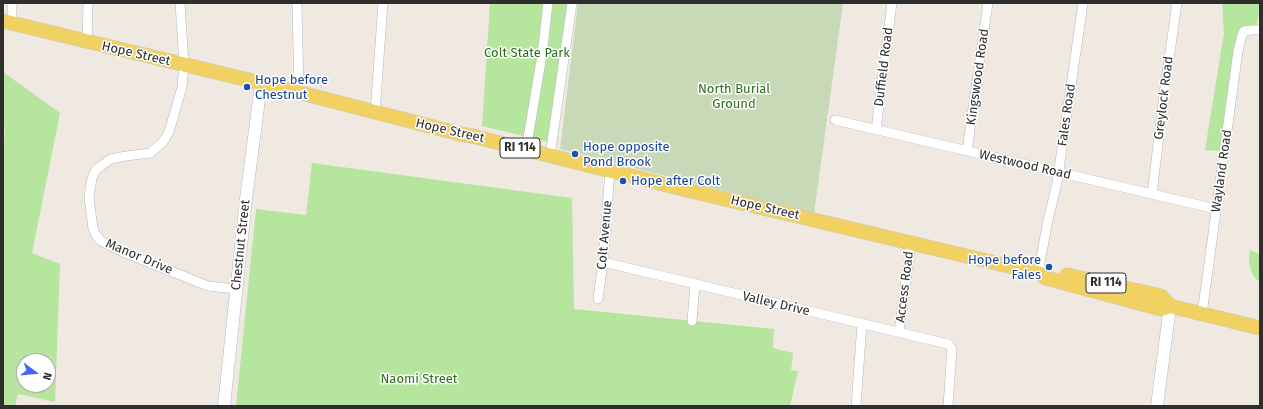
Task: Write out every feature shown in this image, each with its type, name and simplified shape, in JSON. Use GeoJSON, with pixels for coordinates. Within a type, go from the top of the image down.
{"type":"FeatureCollection","features":[{"type":"Feature","properties":{"kind":"main road","name":"Hope Street"},"geometry":{"type":"LineString","coordinates":[[8,23],[299,93],[687,190],[1038,273],[1048,270],[1161,296],[1170,306],[1260,328]]}},
{"type":"Feature","properties":{"kind":"street"},"geometry":{"type":"LineString","coordinates":[[8,23],[12,3]]}},
{"type":"Feature","properties":{"kind":"street"},"geometry":{"type":"LineString","coordinates":[[88,3],[88,42]]}},
{"type":"Feature","properties":{"kind":"street","name":"Manor Drive"},"geometry":{"type":"LineString","coordinates":[[180,3],[184,65],[182,87],[170,132],[163,142],[150,153],[126,156],[108,161],[94,174],[92,178],[90,197],[93,229],[101,241],[123,252],[208,286],[236,290]]}},
{"type":"Feature","properties":{"kind":"street"},"geometry":{"type":"LineString","coordinates":[[297,3],[299,93]]}},
{"type":"Feature","properties":{"kind":"street"},"geometry":{"type":"LineString","coordinates":[[376,113],[383,3]]}},
{"type":"Feature","properties":{"kind":"street"},"geometry":{"type":"LineString","coordinates":[[526,150],[542,55],[548,3]]}},
{"type":"Feature","properties":{"kind":"street"},"geometry":{"type":"LineString","coordinates":[[550,156],[572,3]]}},
{"type":"Feature","properties":{"kind":"street","name":"Duffield Road"},"geometry":{"type":"LineString","coordinates":[[876,130],[892,3]]}},
{"type":"Feature","properties":{"kind":"street","name":"Kingswood Road"},"geometry":{"type":"LineString","coordinates":[[967,151],[988,3]]}},
{"type":"Feature","properties":{"kind":"street","name":"Fales Road"},"geometry":{"type":"LineString","coordinates":[[1038,273],[1058,172],[1083,3]]}},
{"type":"Feature","properties":{"kind":"street","name":"Greylock Road"},"geometry":{"type":"LineString","coordinates":[[1152,194],[1176,3]]}},
{"type":"Feature","properties":{"kind":"street","name":"Wayland Road"},"geometry":{"type":"LineString","coordinates":[[1202,314],[1238,51],[1242,35],[1246,30],[1260,30]]}},
{"type":"Feature","properties":{"kind":"street","name":"Chestnut Street"},"geometry":{"type":"LineString","coordinates":[[224,406],[246,199],[261,84]]}},
{"type":"Feature","properties":{"kind":"street","name":"Westwood Road"},"geometry":{"type":"LineString","coordinates":[[835,120],[1216,209]]}},
{"type":"Feature","properties":{"kind":"street","name":"Colt Avenue"},"geometry":{"type":"LineString","coordinates":[[598,299],[603,262],[610,170]]}},
{"type":"Feature","properties":{"kind":"street","name":"Access Road"},"geometry":{"type":"LineString","coordinates":[[899,332],[911,243]]}},
{"type":"Feature","properties":{"kind":"street","name":"Valley Drive"},"geometry":{"type":"LineString","coordinates":[[603,262],[948,344],[952,349],[948,406]]}},
{"type":"Feature","properties":{"kind":"street"},"geometry":{"type":"LineString","coordinates":[[692,321],[695,284]]}},
{"type":"Feature","properties":{"kind":"street"},"geometry":{"type":"LineString","coordinates":[[1157,406],[1170,306]]}},
{"type":"Feature","properties":{"kind":"street"},"geometry":{"type":"LineString","coordinates":[[856,406],[862,324]]}},
{"type":"Feature","properties":{"kind":"green space","name":"Colt State Park"},"geometry":{"type":"Polygon","coordinates":[[[490,3],[572,3],[557,144],[482,126],[490,3]]]}},
{"type":"Feature","properties":{"kind":"green space","name":"North Burial Ground"},"geometry":{"type":"Polygon","coordinates":[[[578,3],[843,3],[814,214],[560,149],[578,3]]]}},
{"type":"Feature","properties":{"kind":"green space"},"geometry":{"type":"Polygon","coordinates":[[[1222,3],[1260,3],[1257,26],[1240,28],[1222,151],[1205,150],[1224,33],[1222,3]]]}},
{"type":"Feature","properties":{"kind":"green space"},"geometry":{"type":"Polygon","coordinates":[[[3,72],[60,113],[32,253],[60,264],[56,374],[56,353],[16,353],[16,393],[55,393],[55,402],[18,394],[15,406],[3,406],[3,167],[5,127],[3,126],[3,72]]]}},
{"type":"Feature","properties":{"kind":"green space","name":"Naomi Street"},"geometry":{"type":"Polygon","coordinates":[[[312,163],[572,198],[574,309],[774,329],[773,348],[793,353],[791,370],[798,371],[790,406],[236,406],[256,209],[306,215],[312,163]]]}},
{"type":"Feature","properties":{"kind":"green space"},"geometry":{"type":"Polygon","coordinates":[[[1250,250],[1260,254],[1260,282],[1254,276],[1250,268],[1250,250]]]}},
{"type":"Feature","properties":{"kind":"place","name":"Hope before Chestnut"},"geometry":{"type":"Point","coordinates":[247,87]}},
{"type":"Feature","properties":{"kind":"place","name":"Hope opposite Pond Brook"},"geometry":{"type":"Point","coordinates":[575,154]}},
{"type":"Feature","properties":{"kind":"place","name":"Hope after Colt"},"geometry":{"type":"Point","coordinates":[623,181]}},
{"type":"Feature","properties":{"kind":"place","name":"Hope before Fales"},"geometry":{"type":"Point","coordinates":[1049,267]}}]}
